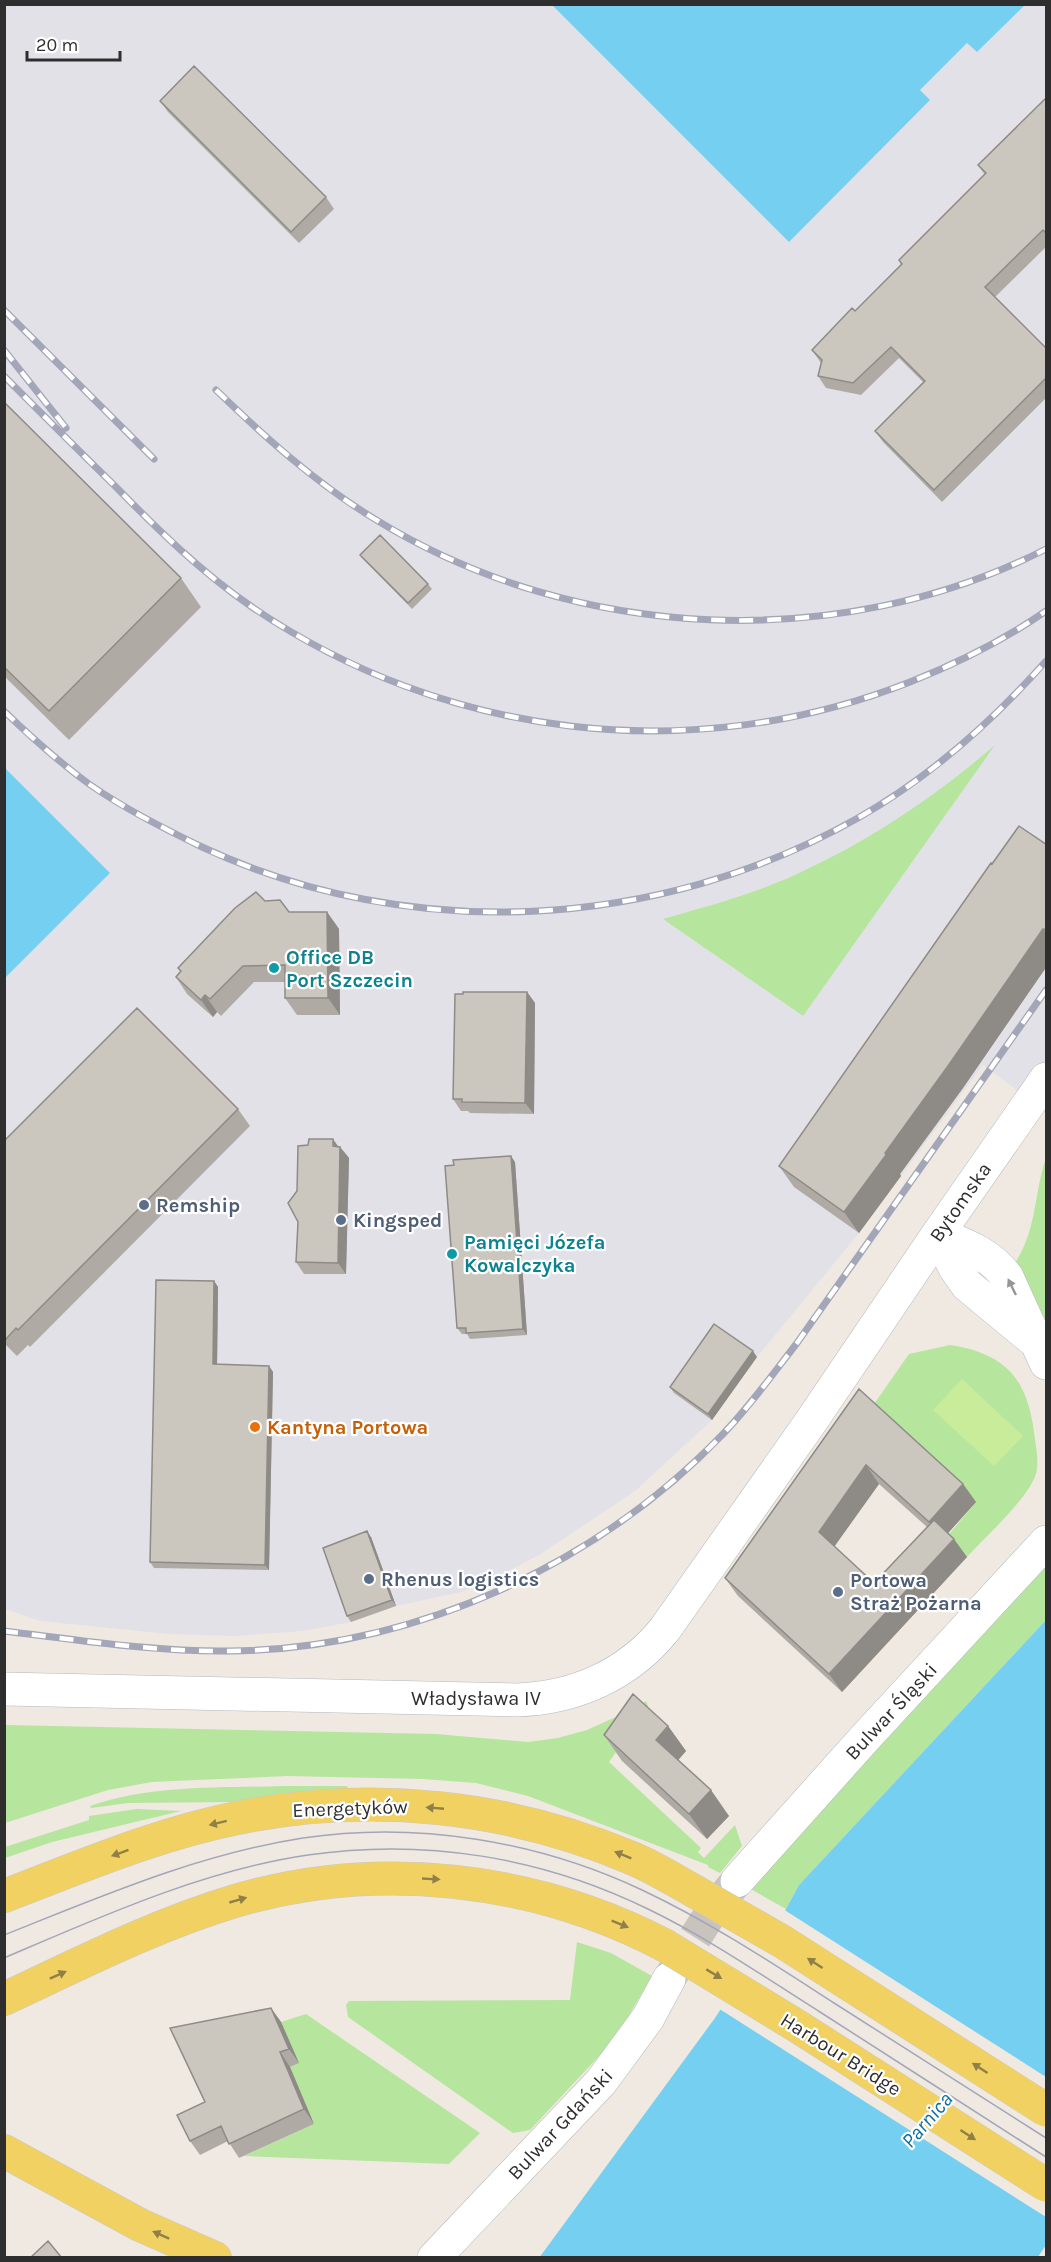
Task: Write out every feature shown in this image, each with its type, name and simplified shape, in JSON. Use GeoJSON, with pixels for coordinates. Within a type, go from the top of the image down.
{"type":"FeatureCollection","features":[{"type":"Feature","properties":{"kind":"main road","name":"Energetyków"},"geometry":{"type":"LineString","coordinates":[[4,1896],[126,1851],[210,1825],[254,1815],[297,1808],[361,1804],[460,1810],[537,1826],[586,1840],[634,1859],[783,1942],[1047,2110]]}},
{"type":"Feature","properties":{"kind":"main road","name":"Harbour Bridge"},"geometry":{"type":"LineString","coordinates":[[4,1999],[151,1932],[226,1904],[282,1889],[355,1879],[405,1878],[447,1880],[512,1890],[606,1918],[664,1945],[778,2014],[1047,2185]]}},
{"type":"Feature","properties":{"kind":"main road"},"geometry":{"type":"LineString","coordinates":[[4,2151],[140,2225],[215,2258]]}},
{"type":"Feature","properties":{"kind":"street","name":"Bytomska"},"geometry":{"type":"LineString","coordinates":[[876,1326],[1047,1079]]}},
{"type":"Feature","properties":{"kind":"street"},"geometry":{"type":"LineString","coordinates":[[938,1234],[967,1245],[989,1257],[998,1266],[1007,1277],[1041,1352]]}},
{"type":"Feature","properties":{"kind":"street","name":"Władysława IV"},"geometry":{"type":"LineString","coordinates":[[4,1689],[517,1700],[546,1698],[587,1687],[626,1665],[658,1637],[810,1424],[876,1326]]}},
{"type":"Feature","properties":{"kind":"street","name":"Bulwar Śląski"},"geometry":{"type":"LineString","coordinates":[[737,1881],[864,1739],[1047,1542]]}},
{"type":"Feature","properties":{"kind":"street","name":"Bulwar Gdański"},"geometry":{"type":"LineString","coordinates":[[434,2258],[602,2082],[648,2018],[669,1979]]}},
{"type":"Feature","properties":{"kind":"shaded area"},"geometry":{"type":"Polygon","coordinates":[[[5,5],[552,5],[789,241],[929,100],[920,90],[967,43],[977,52],[1025,5],[1046,5],[1046,1112],[983,1065],[859,1233],[757,1357],[712,1420],[635,1491],[539,1555],[481,1585],[461,1592],[396,1606],[351,1622],[303,1631],[235,1636],[169,1634],[40,1621],[5,1609],[5,978],[110,873],[5,768],[5,5]]]}},
{"type":"Feature","properties":{"kind":"green space"},"geometry":{"type":"Polygon","coordinates":[[[995,745],[803,1016],[663,919],[764,888],[824,861],[900,817],[995,745]]]}},
{"type":"Feature","properties":{"kind":"green space"},"geometry":{"type":"Polygon","coordinates":[[[1046,1158],[1046,1321],[1015,1263],[1031,1225],[1046,1158]]]}},
{"type":"Feature","properties":{"kind":"green space"},"geometry":{"type":"Polygon","coordinates":[[[950,1345],[987,1355],[1012,1374],[1027,1402],[1037,1456],[1035,1476],[1027,1491],[967,1557],[946,1538],[976,1502],[872,1407],[909,1354],[950,1345]]]}},
{"type":"Feature","properties":{"kind":"green space"},"geometry":{"type":"Polygon","coordinates":[[[962,1379],[1023,1436],[994,1466],[933,1410],[962,1379]]]}},
{"type":"Feature","properties":{"kind":"green space"},"geometry":{"type":"Polygon","coordinates":[[[1046,1566],[1046,1620],[799,1885],[786,1909],[749,1888],[1046,1566]]]}},
{"type":"Feature","properties":{"kind":"green space"},"geometry":{"type":"Polygon","coordinates":[[[646,1701],[648,1706],[609,1762],[701,1848],[698,1852],[704,1858],[735,1825],[742,1846],[720,1873],[708,1865],[528,1796],[476,1783],[423,1779],[287,1776],[152,1782],[108,1790],[5,1823],[5,1725],[436,1734],[528,1742],[558,1738],[587,1730],[646,1701]]]}},
{"type":"Feature","properties":{"kind":"green space"},"geometry":{"type":"Polygon","coordinates":[[[348,1786],[347,1788],[279,1794],[231,1802],[128,1803],[91,1808],[90,1806],[113,1799],[161,1791],[348,1786]]]}},
{"type":"Feature","properties":{"kind":"green space"},"geometry":{"type":"Polygon","coordinates":[[[137,1809],[181,1811],[52,1842],[5,1858],[5,1847],[89,1820],[89,1816],[137,1809]]]}},
{"type":"Feature","properties":{"kind":"green space"},"geometry":{"type":"Polygon","coordinates":[[[577,1942],[611,1953],[652,1976],[615,2039],[530,2130],[513,2133],[348,2017],[346,2005],[349,2001],[570,2000],[577,1942]]]}},
{"type":"Feature","properties":{"kind":"green space"},"geometry":{"type":"Polygon","coordinates":[[[306,2014],[480,2133],[449,2164],[244,2156],[314,2124],[290,2067],[298,2063],[281,2022],[306,2014]]]}},
{"type":"Feature","properties":{"kind":"water"},"geometry":{"type":"Polygon","coordinates":[[[552,5],[1025,5],[977,52],[967,43],[920,90],[930,100],[789,242],[552,5]]]}},
{"type":"Feature","properties":{"kind":"water"},"geometry":{"type":"Polygon","coordinates":[[[5,768],[110,873],[5,978],[5,768]]]}},
{"type":"Feature","properties":{"kind":"water","name":"Parnica"},"geometry":{"type":"Polygon","coordinates":[[[1046,1620],[1046,2245],[1038,2257],[539,2258],[715,2018],[786,1909],[799,1885],[1046,1620]]]}},
{"type":"Feature","properties":{"kind":"pier"},"geometry":{"type":"Polygon","coordinates":[[[783,1909],[1046,2077],[1046,2217],[718,2008],[783,1909]]]}},
{"type":"Feature","properties":{"kind":"building"},"geometry":{"type":"Polygon","coordinates":[[[194,66],[326,197],[291,232],[160,101],[194,66]]]}},
{"type":"Feature","properties":{"kind":"building"},"geometry":{"type":"Polygon","coordinates":[[[1047,97],[1047,231],[1043,230],[985,287],[1047,349],[1047,377],[934,490],[875,431],[925,381],[891,347],[853,383],[818,376],[822,360],[812,350],[852,308],[855,311],[902,264],[899,260],[986,173],[978,165],[1047,97]]]}},
{"type":"Feature","properties":{"kind":"building"},"geometry":{"type":"Polygon","coordinates":[[[4,402],[181,578],[49,711],[4,667],[4,402]]]}},
{"type":"Feature","properties":{"kind":"building"},"geometry":{"type":"Polygon","coordinates":[[[380,535],[428,584],[408,603],[360,555],[380,535]]]}},
{"type":"Feature","properties":{"kind":"building"},"geometry":{"type":"Polygon","coordinates":[[[1019,826],[1047,845],[1047,927],[1043,929],[844,1212],[779,1166],[1019,826]]]}},
{"type":"Feature","properties":{"kind":"building","name":"Office DB Port Szczecin"},"geometry":{"type":"Polygon","coordinates":[[[256,892],[265,901],[280,900],[289,912],[327,912],[328,998],[285,998],[285,965],[243,966],[210,999],[205,995],[201,1000],[176,977],[181,971],[178,968],[235,908],[256,892]]]}},
{"type":"Feature","properties":{"kind":"building"},"geometry":{"type":"Polygon","coordinates":[[[463,992],[527,992],[525,1103],[462,1102],[462,1099],[453,1099],[455,994],[463,994],[463,992]]]}},
{"type":"Feature","properties":{"kind":"building"},"geometry":{"type":"Polygon","coordinates":[[[137,1008],[238,1109],[18,1330],[16,1328],[6,1339],[4,1338],[4,1141],[137,1008]]]}},
{"type":"Feature","properties":{"kind":"building"},"geometry":{"type":"Polygon","coordinates":[[[309,1139],[333,1139],[333,1146],[340,1147],[338,1263],[296,1262],[298,1222],[288,1203],[297,1191],[298,1146],[308,1145],[309,1139]]]}},
{"type":"Feature","properties":{"kind":"building"},"geometry":{"type":"Polygon","coordinates":[[[511,1156],[523,1329],[466,1333],[466,1328],[457,1328],[445,1166],[454,1165],[453,1160],[511,1156]]]}},
{"type":"Feature","properties":{"kind":"building"},"geometry":{"type":"Polygon","coordinates":[[[156,1280],[214,1281],[213,1364],[269,1366],[265,1565],[150,1562],[156,1280]]]}},
{"type":"Feature","properties":{"kind":"building"},"geometry":{"type":"Polygon","coordinates":[[[714,1324],[753,1351],[708,1414],[670,1387],[714,1324]]]}},
{"type":"Feature","properties":{"kind":"building"},"geometry":{"type":"Polygon","coordinates":[[[859,1389],[963,1484],[929,1522],[866,1465],[819,1532],[874,1583],[934,1520],[954,1539],[829,1674],[725,1578],[859,1389]]]}},
{"type":"Feature","properties":{"kind":"building"},"geometry":{"type":"Polygon","coordinates":[[[367,1531],[392,1600],[347,1616],[323,1548],[367,1531]]]}},
{"type":"Feature","properties":{"kind":"building"},"geometry":{"type":"Polygon","coordinates":[[[633,1694],[668,1726],[656,1740],[711,1790],[689,1814],[604,1735],[633,1694]]]}},
{"type":"Feature","properties":{"kind":"building"},"geometry":{"type":"Polygon","coordinates":[[[271,2008],[289,2049],[280,2052],[304,2109],[229,2144],[221,2126],[190,2141],[177,2115],[205,2102],[170,2028],[271,2008]]]}},
{"type":"Feature","properties":{"kind":"building"},"geometry":{"type":"Polygon","coordinates":[[[48,2241],[62,2258],[30,2258],[48,2241]]]}},
{"type":"Feature","properties":{"kind":"tunnel"},"geometry":{"type":"LineString","coordinates":[[669,1979],[712,1911],[736,1882]]}},
{"type":"Feature","properties":{"kind":"tram line"},"geometry":{"type":"LineString","coordinates":[[4,1935],[151,1878],[226,1854],[264,1845],[346,1833],[433,1834],[476,1839],[561,1859],[602,1873],[642,1890],[692,1916],[764,1958],[1046,2138]]}},
{"type":"Feature","properties":{"kind":"tram line"},"geometry":{"type":"LineString","coordinates":[[4,1958],[191,1883],[269,1862],[352,1850],[439,1851],[482,1856],[566,1876],[608,1891],[670,1920],[756,1971],[1046,2157]]}},
{"type":"Feature","properties":{"kind":"railway"},"geometry":{"type":"LineString","coordinates":[[4,310],[154,459]]}},
{"type":"Feature","properties":{"kind":"railway"},"geometry":{"type":"LineString","coordinates":[[4,350],[66,428]]}},
{"type":"Feature","properties":{"kind":"railway"},"geometry":{"type":"LineString","coordinates":[[4,376],[163,534],[197,565],[252,607],[327,652],[406,686],[488,711],[572,726],[657,731],[742,725],[827,709],[910,682],[980,650],[1014,632],[1046,611]]}},
{"type":"Feature","properties":{"kind":"railway"},"geometry":{"type":"LineString","coordinates":[[216,390],[294,460],[335,492],[378,521],[455,561],[537,591],[622,611],[709,620],[796,618],[883,606],[966,583],[1046,549]]}},
{"type":"Feature","properties":{"kind":"railway"},"geometry":{"type":"LineString","coordinates":[[4,711],[67,767],[116,802],[202,847],[282,878],[364,899],[448,910],[533,911],[617,902],[700,884],[781,856],[858,818],[935,767],[1004,706],[1046,661]]}},
{"type":"Feature","properties":{"kind":"railway"},"geometry":{"type":"LineString","coordinates":[[4,1631],[173,1650],[230,1651],[299,1647],[366,1635],[433,1616],[498,1591],[559,1560],[618,1523],[673,1481],[743,1412],[797,1343],[1046,990]]}},
{"type":"Feature","properties":{"kind":"place","name":"Office DB Port Szczecin"},"geometry":{"type":"Point","coordinates":[274,968]}},
{"type":"Feature","properties":{"kind":"place","name":"Remship"},"geometry":{"type":"Point","coordinates":[144,1205]}},
{"type":"Feature","properties":{"kind":"place","name":"Kingsped"},"geometry":{"type":"Point","coordinates":[341,1220]}},
{"type":"Feature","properties":{"kind":"place","name":"Pamięci Józefa Kowalczyka"},"geometry":{"type":"Point","coordinates":[452,1254]}},
{"type":"Feature","properties":{"kind":"place","name":"Kantyna Portowa"},"geometry":{"type":"Point","coordinates":[255,1427]}},
{"type":"Feature","properties":{"kind":"place","name":"Rhenus logistics"},"geometry":{"type":"Point","coordinates":[369,1579]}},
{"type":"Feature","properties":{"kind":"place","name":"Portowa Straż Pożarna"},"geometry":{"type":"Point","coordinates":[838,1592]}}]}
